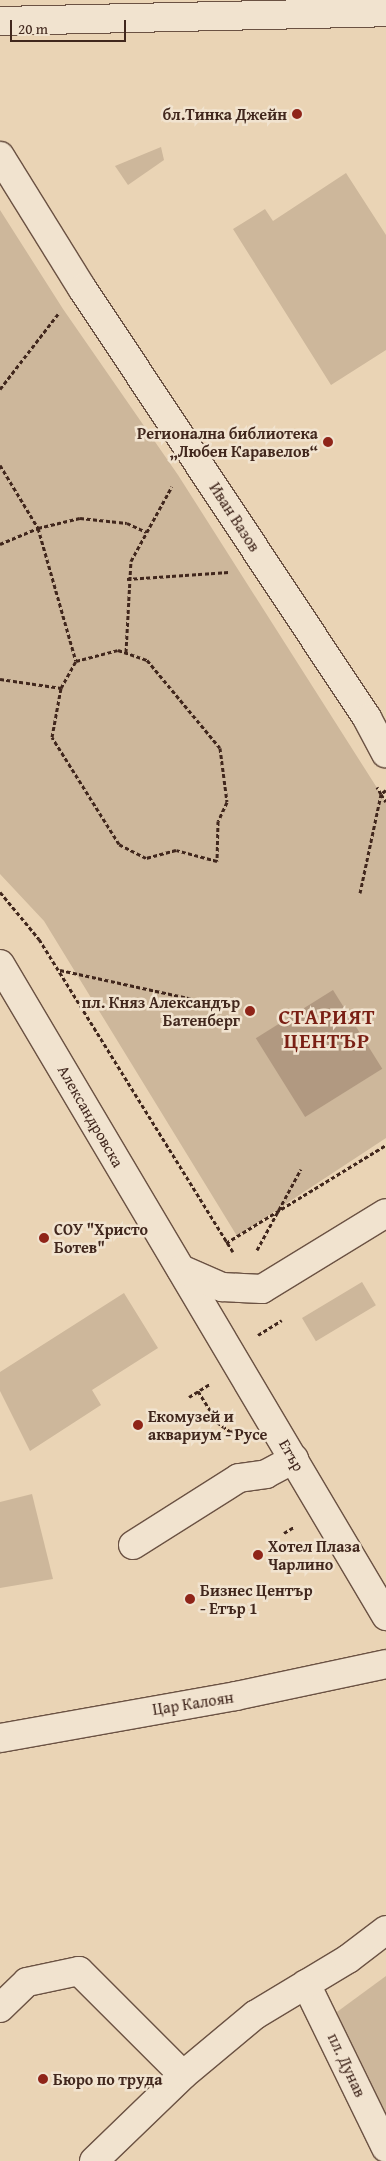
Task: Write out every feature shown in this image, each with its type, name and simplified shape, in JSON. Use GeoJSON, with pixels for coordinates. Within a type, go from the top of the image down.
{"type":"FeatureCollection","features":[{"type":"Feature","properties":{"kind":"street"},"geometry":{"type":"LineString","coordinates":[[0,21],[386,12]]}},
{"type":"Feature","properties":{"kind":"street","name":"Иван Вазов"},"geometry":{"type":"LineString","coordinates":[[0,156],[82,288],[190,449],[385,749]]}},
{"type":"Feature","properties":{"kind":"street","name":"Александровска"},"geometry":{"type":"LineString","coordinates":[[0,964],[181,1269]]}},
{"type":"Feature","properties":{"kind":"street"},"geometry":{"type":"LineString","coordinates":[[181,1269],[222,1287],[253,1280],[386,1213]]}},
{"type":"Feature","properties":{"kind":"street","name":"Етър"},"geometry":{"type":"LineString","coordinates":[[181,1269],[386,1616]]}},
{"type":"Feature","properties":{"kind":"street"},"geometry":{"type":"LineString","coordinates":[[133,1545],[239,1478],[266,1474],[294,1459]]}},
{"type":"Feature","properties":{"kind":"street","name":"Цар Калоян"},"geometry":{"type":"LineString","coordinates":[[0,1738],[236,1696],[386,1664]]}},
{"type":"Feature","properties":{"kind":"street"},"geometry":{"type":"LineString","coordinates":[[94,2161],[183,2075],[255,2015],[306,1984],[386,1930]]}},
{"type":"Feature","properties":{"kind":"street"},"geometry":{"type":"LineString","coordinates":[[0,2008],[27,1982],[79,1971],[183,2075]]}},
{"type":"Feature","properties":{"kind":"street","name":"пл. Дунав"},"geometry":{"type":"LineString","coordinates":[[306,1984],[386,2148]]}},
{"type":"Feature","properties":{"kind":"path"},"geometry":{"type":"LineString","coordinates":[[0,389],[82,288]]}},
{"type":"Feature","properties":{"kind":"path"},"geometry":{"type":"LineString","coordinates":[[126,652],[127,579],[131,561],[190,449]]}},
{"type":"Feature","properties":{"kind":"path"},"geometry":{"type":"LineString","coordinates":[[0,465],[38,528],[76,661]]}},
{"type":"Feature","properties":{"kind":"path"},"geometry":{"type":"LineString","coordinates":[[0,544],[38,528],[80,518],[97,518],[127,523],[146,532]]}},
{"type":"Feature","properties":{"kind":"path"},"geometry":{"type":"LineString","coordinates":[[127,579],[239,571]]}},
{"type":"Feature","properties":{"kind":"path"},"geometry":{"type":"LineString","coordinates":[[118,650],[147,660],[220,748],[227,802],[218,821],[217,861],[176,850],[146,858],[119,844],[52,737],[60,688],[76,661],[118,650]]}},
{"type":"Feature","properties":{"kind":"path"},"geometry":{"type":"LineString","coordinates":[[0,679],[60,688]]}},
{"type":"Feature","properties":{"kind":"path"},"geometry":{"type":"LineString","coordinates":[[386,790],[381,794],[386,802]]}},
{"type":"Feature","properties":{"kind":"path"},"geometry":{"type":"LineString","coordinates":[[360,893],[378,803]]}},
{"type":"Feature","properties":{"kind":"path"},"geometry":{"type":"LineString","coordinates":[[0,892],[39,939],[226,1243],[253,1280]]}},
{"type":"Feature","properties":{"kind":"path"},"geometry":{"type":"LineString","coordinates":[[58,970],[193,999]]}},
{"type":"Feature","properties":{"kind":"path"},"geometry":{"type":"LineString","coordinates":[[226,1243],[386,1145]]}},
{"type":"Feature","properties":{"kind":"path"},"geometry":{"type":"LineString","coordinates":[[253,1280],[282,1207],[300,1169]]}},
{"type":"Feature","properties":{"kind":"path"},"geometry":{"type":"LineString","coordinates":[[189,1397],[198,1391],[217,1422],[231,1432],[237,1428]]}},
{"type":"Feature","properties":{"kind":"shaded area"},"geometry":{"type":"Polygon","coordinates":[[[161,147],[164,160],[128,185],[115,166],[161,147]]]}},
{"type":"Feature","properties":{"kind":"shaded area"},"geometry":{"type":"Polygon","coordinates":[[[346,173],[386,235],[386,350],[331,385],[233,229],[265,209],[273,221],[346,173]]]}},
{"type":"Feature","properties":{"kind":"shaded area"},"geometry":{"type":"Polygon","coordinates":[[[0,210],[63,309],[178,475],[386,802],[386,1138],[237,1236],[44,921],[0,874],[0,210]]]}},
{"type":"Feature","properties":{"kind":"shaded area"},"geometry":{"type":"Polygon","coordinates":[[[333,990],[382,1069],[305,1117],[256,1038],[333,990]]]}},
{"type":"Feature","properties":{"kind":"shaded area"},"geometry":{"type":"Polygon","coordinates":[[[362,1282],[376,1305],[316,1341],[302,1318],[362,1282]]]}},
{"type":"Feature","properties":{"kind":"shaded area"},"geometry":{"type":"Polygon","coordinates":[[[124,1293],[158,1348],[92,1390],[101,1405],[30,1451],[0,1391],[0,1372],[124,1293]]]}},
{"type":"Feature","properties":{"kind":"shaded area"},"geometry":{"type":"Polygon","coordinates":[[[32,1494],[53,1579],[0,1588],[0,1502],[32,1494]]]}},
{"type":"Feature","properties":{"kind":"shaded area"},"geometry":{"type":"Polygon","coordinates":[[[386,1976],[386,2148],[326,2020],[386,1976]]]}},
{"type":"Feature","properties":{"kind":"place","name":"бл.Тинка Джейн"},"geometry":{"type":"Point","coordinates":[297,114]}},
{"type":"Feature","properties":{"kind":"place","name":"Регионална библиотека „Любен Каравелов“"},"geometry":{"type":"Point","coordinates":[328,442]}},
{"type":"Feature","properties":{"kind":"place","name":"пл. Княз Александър Батенберг"},"geometry":{"type":"Point","coordinates":[250,1011]}},
{"type":"Feature","properties":{"kind":"place","name":"СОУ \"Христо Ботев\""},"geometry":{"type":"Point","coordinates":[44,1238]}},
{"type":"Feature","properties":{"kind":"place","name":"Екомузей и аквариум - Русе"},"geometry":{"type":"Point","coordinates":[138,1425]}},
{"type":"Feature","properties":{"kind":"place","name":"Хотел Плаза Чарлино"},"geometry":{"type":"Point","coordinates":[258,1555]}},
{"type":"Feature","properties":{"kind":"place","name":"Бизнес Център - Етър 1"},"geometry":{"type":"Point","coordinates":[190,1599]}},
{"type":"Feature","properties":{"kind":"place","name":"Бюро по труда"},"geometry":{"type":"Point","coordinates":[43,2079]}},
{"type":"Feature","properties":{"kind":"district","name":"СТАРИЯТ ЦЕНТЪР"},"geometry":{"type":"Point","coordinates":[327,1029]}}]}
